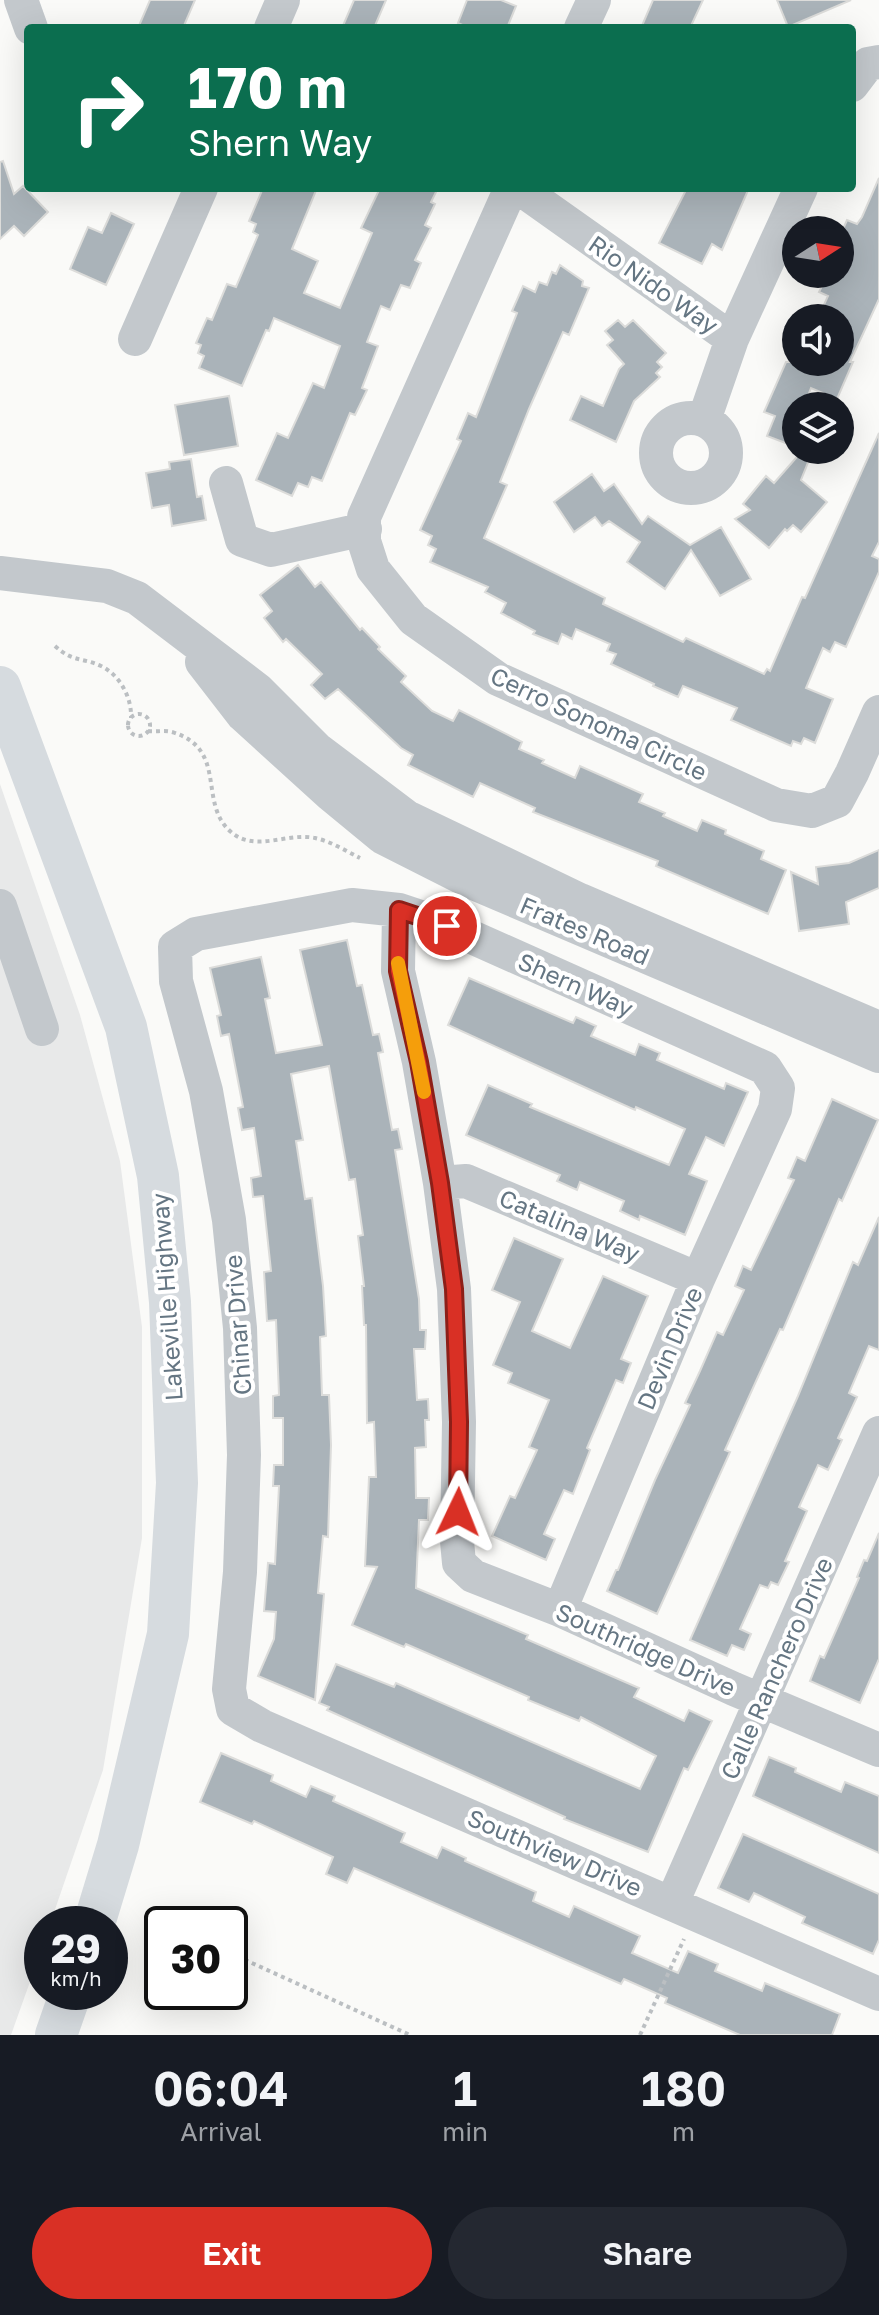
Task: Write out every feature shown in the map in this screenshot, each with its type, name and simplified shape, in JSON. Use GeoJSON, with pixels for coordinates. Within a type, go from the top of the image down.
{"type":"FeatureCollection","features":[{"type":"Feature","properties":{"kind":"main road","name":"Lakeville Highway"},"geometry":{"type":"LineString","coordinates":[[0,687],[126,1027],[158,1176],[170,1302],[177,1483],[168,1634],[118,1845],[99,1906]]}},
{"type":"Feature","properties":{"kind":"main road"},"geometry":{"type":"LineString","coordinates":[[56,2035],[65,2010]]}},
{"type":"Feature","properties":{"kind":"street"},"geometry":{"type":"LineString","coordinates":[[21,0],[30,24]]}},
{"type":"Feature","properties":{"kind":"street"},"geometry":{"type":"LineString","coordinates":[[273,24],[283,0]]}},
{"type":"Feature","properties":{"kind":"street"},"geometry":{"type":"LineString","coordinates":[[583,24],[594,0]]}},
{"type":"Feature","properties":{"kind":"street"},"geometry":{"type":"LineString","coordinates":[[856,80],[868,64],[879,62]]}},
{"type":"Feature","properties":{"kind":"street"},"geometry":{"type":"LineString","coordinates":[[135,339],[197,192]]}},
{"type":"Feature","properties":{"kind":"street","name":"Cerro Sonoma Circle"},"geometry":{"type":"LineString","coordinates":[[509,192],[364,517],[364,541],[373,569],[413,619],[498,679],[776,805],[812,811],[837,801],[879,712]]}},
{"type":"Feature","properties":{"kind":"street","name":"Rio Nido Way"},"geometry":{"type":"LineString","coordinates":[[525,192],[732,339],[799,192]]}},
{"type":"Feature","properties":{"kind":"street"},"geometry":{"type":"LineString","coordinates":[[704,420],[732,339]]}},
{"type":"Feature","properties":{"kind":"street"},"geometry":{"type":"LineString","coordinates":[[226,483],[242,540],[271,550],[365,529]]}},
{"type":"Feature","properties":{"kind":"street","name":"Frates Road"},"geometry":{"type":"LineString","coordinates":[[0,573],[107,586],[137,598],[258,690],[317,749],[407,817],[580,900],[879,1028]]}},
{"type":"Feature","properties":{"kind":"street","name":"Frates Road"},"geometry":{"type":"LineString","coordinates":[[180,633],[243,715],[382,837],[469,881],[879,1056]]}},
{"type":"Feature","properties":{"kind":"street","name":"Shern Way"},"geometry":{"type":"LineString","coordinates":[[175,947],[196,934],[352,905],[399,910],[447,926],[765,1068],[778,1088]]}},
{"type":"Feature","properties":{"kind":"street"},"geometry":{"type":"LineString","coordinates":[[0,906],[42,1029]]}},
{"type":"Feature","properties":{"kind":"street"},"geometry":{"type":"LineString","coordinates":[[399,910],[398,971],[419,1062],[440,1183]]}},
{"type":"Feature","properties":{"kind":"street","name":"Chinar Drive"},"geometry":{"type":"LineString","coordinates":[[175,947],[176,981],[206,1091],[229,1220],[240,1328],[244,1455],[240,1572],[229,1689],[233,1709]]}},
{"type":"Feature","properties":{"kind":"street","name":"Devin Drive"},"geometry":{"type":"LineString","coordinates":[[560,1610],[698,1279],[775,1109],[778,1088]]}},
{"type":"Feature","properties":{"kind":"street","name":"Catalina Way"},"geometry":{"type":"LineString","coordinates":[[440,1183],[466,1181],[698,1279]]}},
{"type":"Feature","properties":{"kind":"street","name":"Southridge Drive"},"geometry":{"type":"LineString","coordinates":[[440,1183],[454,1289],[459,1422],[459,1563],[473,1576],[560,1610],[879,1750]]}},
{"type":"Feature","properties":{"kind":"street","name":"Calle Ranchero Drive"},"geometry":{"type":"LineString","coordinates":[[672,1903],[879,1433]]}},
{"type":"Feature","properties":{"kind":"street","name":"Southview Drive"},"geometry":{"type":"LineString","coordinates":[[233,1709],[262,1726],[879,1994]]}},
{"type":"Feature","properties":{"kind":"path"},"geometry":{"type":"LineString","coordinates":[[55,646],[76,660],[93,663],[109,671],[128,697],[132,733],[142,735],[148,731],[169,731],[183,736],[205,755],[219,816],[230,831],[244,841],[263,843],[302,836],[318,838],[370,862]]}},
{"type":"Feature","properties":{"kind":"path"},"geometry":{"type":"LineString","coordinates":[[131,718],[136,714],[147,717],[150,724],[148,731]]}},
{"type":"Feature","properties":{"kind":"path"},"geometry":{"type":"LineString","coordinates":[[640,2035],[685,1937]]}},
{"type":"Feature","properties":{"kind":"path"},"geometry":{"type":"LineString","coordinates":[[248,1961],[410,2035]]}},
{"type":"Feature","properties":{"kind":"shaded area"},"geometry":{"type":"Polygon","coordinates":[[[0,784],[80,1015],[120,1161],[142,1327],[142,1538],[103,1770],[56,1906],[24,1906],[24,1999],[11,2035],[0,2035],[0,784]]]}},
{"type":"Feature","properties":{"kind":"building"},"geometry":{"type":"Polygon","coordinates":[[[150,0],[195,0],[185,24],[140,24],[150,0]]]}},
{"type":"Feature","properties":{"kind":"building"},"geometry":{"type":"Polygon","coordinates":[[[354,0],[386,0],[376,24],[344,24],[354,0]]]}},
{"type":"Feature","properties":{"kind":"building"},"geometry":{"type":"Polygon","coordinates":[[[467,0],[501,0],[516,6],[509,24],[458,23],[467,0]]]}},
{"type":"Feature","properties":{"kind":"building"},"geometry":{"type":"Polygon","coordinates":[[[653,0],[703,0],[692,24],[643,24],[653,0]]]}},
{"type":"Feature","properties":{"kind":"building"},"geometry":{"type":"Polygon","coordinates":[[[777,0],[851,0],[795,24],[787,24],[777,0]]]}},
{"type":"Feature","properties":{"kind":"building"},"geometry":{"type":"Polygon","coordinates":[[[3,161],[14,194],[23,186],[24,192],[29,192],[48,212],[24,236],[14,226],[0,239],[0,162],[3,161]]]}},
{"type":"Feature","properties":{"kind":"building"},"geometry":{"type":"Polygon","coordinates":[[[879,178],[879,299],[854,353],[854,304],[824,304],[828,296],[819,292],[821,288],[854,288],[854,223],[857,224],[879,178]]]}},
{"type":"Feature","properties":{"kind":"building"},"geometry":{"type":"Polygon","coordinates":[[[261,192],[315,192],[292,249],[318,261],[304,293],[340,308],[372,233],[361,228],[378,192],[436,192],[431,202],[435,204],[425,225],[431,228],[415,260],[421,263],[410,288],[401,285],[390,310],[381,306],[367,342],[378,346],[362,388],[367,390],[355,415],[350,413],[322,481],[312,477],[308,487],[298,483],[292,496],[256,480],[277,433],[288,438],[313,383],[324,388],[340,346],[274,318],[242,386],[199,368],[204,356],[198,353],[201,345],[196,343],[207,318],[212,320],[227,284],[236,287],[258,235],[253,232],[256,224],[249,221],[261,192]]]}},
{"type":"Feature","properties":{"kind":"building"},"geometry":{"type":"Polygon","coordinates":[[[685,192],[747,192],[722,250],[712,244],[702,264],[659,243],[685,192]]]}},
{"type":"Feature","properties":{"kind":"building"},"geometry":{"type":"Polygon","coordinates":[[[111,213],[134,224],[106,285],[70,269],[88,227],[102,233],[111,213]]]}},
{"type":"Feature","properties":{"kind":"building"},"geometry":{"type":"Polygon","coordinates":[[[560,265],[583,281],[582,286],[589,288],[569,335],[563,332],[529,409],[500,482],[507,485],[484,538],[605,598],[603,604],[683,642],[686,638],[764,674],[767,669],[770,671],[879,433],[879,542],[872,556],[879,559],[879,572],[846,647],[835,642],[830,652],[823,648],[806,688],[833,699],[815,743],[804,738],[801,744],[793,741],[791,746],[731,720],[737,708],[683,686],[678,697],[653,686],[611,664],[616,654],[607,651],[610,644],[576,629],[572,639],[562,634],[558,644],[533,634],[535,631],[501,613],[506,603],[485,592],[488,587],[430,562],[436,549],[428,545],[432,536],[420,530],[461,441],[457,439],[468,413],[476,417],[517,313],[512,311],[523,286],[535,292],[539,282],[547,285],[552,272],[556,274],[560,265]]]}},
{"type":"Feature","properties":{"kind":"building"},"geometry":{"type":"Polygon","coordinates":[[[618,320],[625,327],[633,320],[666,353],[657,362],[662,367],[656,373],[660,377],[634,401],[616,442],[570,420],[581,396],[603,406],[624,364],[607,345],[613,340],[605,331],[618,320]]]}},
{"type":"Feature","properties":{"kind":"building"},"geometry":{"type":"Polygon","coordinates":[[[782,371],[782,376],[847,376],[840,392],[820,392],[811,388],[809,392],[782,392],[782,442],[767,436],[775,416],[764,412],[782,371]]]}},
{"type":"Feature","properties":{"kind":"building"},"geometry":{"type":"Polygon","coordinates":[[[229,396],[238,446],[184,455],[175,405],[229,396]]]}},
{"type":"Feature","properties":{"kind":"building"},"geometry":{"type":"Polygon","coordinates":[[[191,459],[197,497],[202,496],[206,520],[172,526],[169,505],[152,508],[146,473],[170,469],[169,462],[191,459]]]}},
{"type":"Feature","properties":{"kind":"building"},"geometry":{"type":"Polygon","coordinates":[[[791,464],[807,464],[801,480],[827,502],[801,532],[793,525],[787,531],[785,529],[769,548],[735,519],[750,510],[743,504],[766,476],[774,483],[791,464]]]}},
{"type":"Feature","properties":{"kind":"building"},"geometry":{"type":"Polygon","coordinates":[[[592,474],[604,491],[614,484],[642,524],[648,516],[690,545],[721,527],[751,579],[720,596],[691,550],[665,589],[627,562],[640,542],[609,521],[602,526],[595,517],[574,532],[554,502],[592,474]]]}},
{"type":"Feature","properties":{"kind":"building"},"geometry":{"type":"Polygon","coordinates":[[[298,565],[315,587],[321,582],[360,630],[362,628],[406,676],[401,682],[432,711],[453,721],[459,710],[522,742],[519,749],[544,760],[542,763],[575,778],[580,766],[643,794],[639,802],[665,813],[663,816],[697,831],[702,820],[764,851],[761,859],[786,870],[768,914],[656,866],[658,861],[533,812],[535,808],[480,783],[473,797],[408,765],[413,755],[401,748],[338,689],[325,699],[311,685],[322,674],[286,639],[283,642],[264,618],[272,611],[260,595],[298,565]]]}},
{"type":"Feature","properties":{"kind":"building"},"geometry":{"type":"Polygon","coordinates":[[[879,850],[879,888],[846,902],[849,924],[799,931],[791,872],[818,884],[816,867],[849,863],[879,850]]]}},
{"type":"Feature","properties":{"kind":"building"},"geometry":{"type":"Polygon","coordinates":[[[347,940],[357,986],[362,985],[373,1035],[379,1034],[383,1052],[378,1053],[392,1130],[398,1129],[402,1149],[395,1150],[419,1299],[420,1330],[426,1330],[425,1349],[414,1349],[417,1400],[428,1399],[429,1420],[425,1420],[426,1447],[415,1448],[416,1498],[429,1498],[428,1520],[419,1520],[416,1588],[528,1635],[526,1639],[639,1688],[634,1697],[684,1721],[689,1710],[712,1721],[688,1770],[684,1768],[648,1852],[564,1819],[327,1710],[329,1707],[319,1703],[336,1664],[394,1687],[396,1683],[640,1789],[656,1756],[581,1717],[579,1721],[406,1644],[404,1647],[352,1625],[377,1567],[365,1566],[369,1477],[376,1477],[374,1422],[367,1423],[366,1325],[358,1236],[363,1235],[355,1179],[349,1180],[329,1066],[291,1074],[303,1140],[296,1141],[305,1199],[312,1198],[323,1286],[326,1336],[320,1337],[322,1395],[329,1395],[331,1445],[328,1537],[323,1536],[318,1593],[324,1594],[315,1700],[258,1676],[274,1639],[276,1612],[264,1611],[268,1563],[275,1564],[279,1486],[273,1486],[274,1465],[283,1465],[283,1418],[273,1418],[273,1396],[279,1395],[276,1320],[267,1321],[264,1272],[271,1271],[263,1196],[253,1197],[251,1178],[261,1176],[254,1128],[242,1130],[238,1108],[243,1107],[229,1034],[221,1036],[217,1016],[221,1015],[210,968],[261,957],[270,998],[265,999],[276,1053],[322,1045],[300,950],[347,940]]]}},
{"type":"Feature","properties":{"kind":"building"},"geometry":{"type":"Polygon","coordinates":[[[469,978],[573,1023],[576,1017],[596,1026],[591,1036],[635,1055],[639,1044],[660,1053],[657,1060],[724,1089],[726,1083],[748,1092],[724,1146],[706,1137],[689,1174],[707,1181],[685,1235],[620,1211],[624,1201],[580,1182],[577,1190],[557,1181],[560,1175],[466,1135],[488,1085],[532,1104],[530,1107],[669,1165],[685,1129],[636,1107],[635,1110],[448,1025],[469,978]]]}},
{"type":"Feature","properties":{"kind":"building"},"geometry":{"type":"Polygon","coordinates":[[[832,1099],[878,1120],[725,1450],[730,1452],[657,1614],[607,1591],[690,1405],[685,1403],[717,1332],[723,1335],[744,1290],[735,1286],[743,1266],[751,1270],[794,1180],[788,1178],[797,1157],[805,1161],[832,1099]]]}},
{"type":"Feature","properties":{"kind":"building"},"geometry":{"type":"Polygon","coordinates":[[[879,1217],[879,1350],[869,1346],[849,1393],[857,1397],[838,1438],[842,1440],[828,1470],[818,1465],[799,1507],[807,1511],[778,1585],[771,1582],[768,1588],[760,1585],[740,1629],[751,1634],[744,1650],[732,1645],[727,1656],[690,1640],[798,1396],[853,1262],[858,1265],[879,1217]]]}},
{"type":"Feature","properties":{"kind":"building"},"geometry":{"type":"Polygon","coordinates":[[[514,1238],[563,1259],[532,1331],[570,1348],[603,1276],[648,1296],[621,1359],[631,1363],[623,1383],[616,1380],[587,1448],[590,1450],[573,1494],[564,1490],[544,1534],[555,1539],[546,1560],[492,1536],[510,1496],[515,1498],[537,1450],[529,1447],[549,1400],[508,1383],[512,1373],[493,1365],[520,1302],[492,1290],[514,1238]]]}},
{"type":"Feature","properties":{"kind":"building"},"geometry":{"type":"Polygon","coordinates":[[[879,1533],[879,1659],[860,1703],[810,1681],[820,1656],[824,1658],[864,1560],[867,1561],[879,1533]]]}},
{"type":"Feature","properties":{"kind":"building"},"geometry":{"type":"Polygon","coordinates":[[[221,1753],[273,1775],[271,1781],[306,1797],[311,1786],[335,1796],[333,1801],[405,1833],[401,1842],[437,1858],[442,1847],[466,1858],[465,1861],[536,1892],[533,1901],[569,1917],[574,1906],[640,1936],[632,1953],[678,1973],[688,1951],[718,1964],[715,1971],[762,1991],[765,1983],[840,2014],[832,2035],[740,2035],[665,2003],[667,1998],[624,1979],[621,1984],[354,1868],[347,1883],[326,1874],[333,1857],[254,1821],[252,1824],[200,1802],[221,1753]]]}},
{"type":"Feature","properties":{"kind":"building"},"geometry":{"type":"Polygon","coordinates":[[[769,1757],[841,1792],[845,1782],[879,1796],[879,1853],[753,1796],[769,1757]]]}},
{"type":"Feature","properties":{"kind":"building"},"geometry":{"type":"Polygon","coordinates":[[[743,1834],[879,1894],[879,1940],[873,1954],[802,1923],[805,1917],[754,1893],[749,1902],[718,1888],[743,1834]]]}},
{"type":"Feature","properties":{"kind":"slow traffic"},"geometry":{"type":"LineString","coordinates":[[398,963],[424,1092]]}},
{"type":"Feature","properties":{"kind":"route"},"geometry":{"type":"LineString","coordinates":[[447,926],[399,910],[398,971],[419,1062],[454,1289],[459,1422],[458,1512]]}}]}
